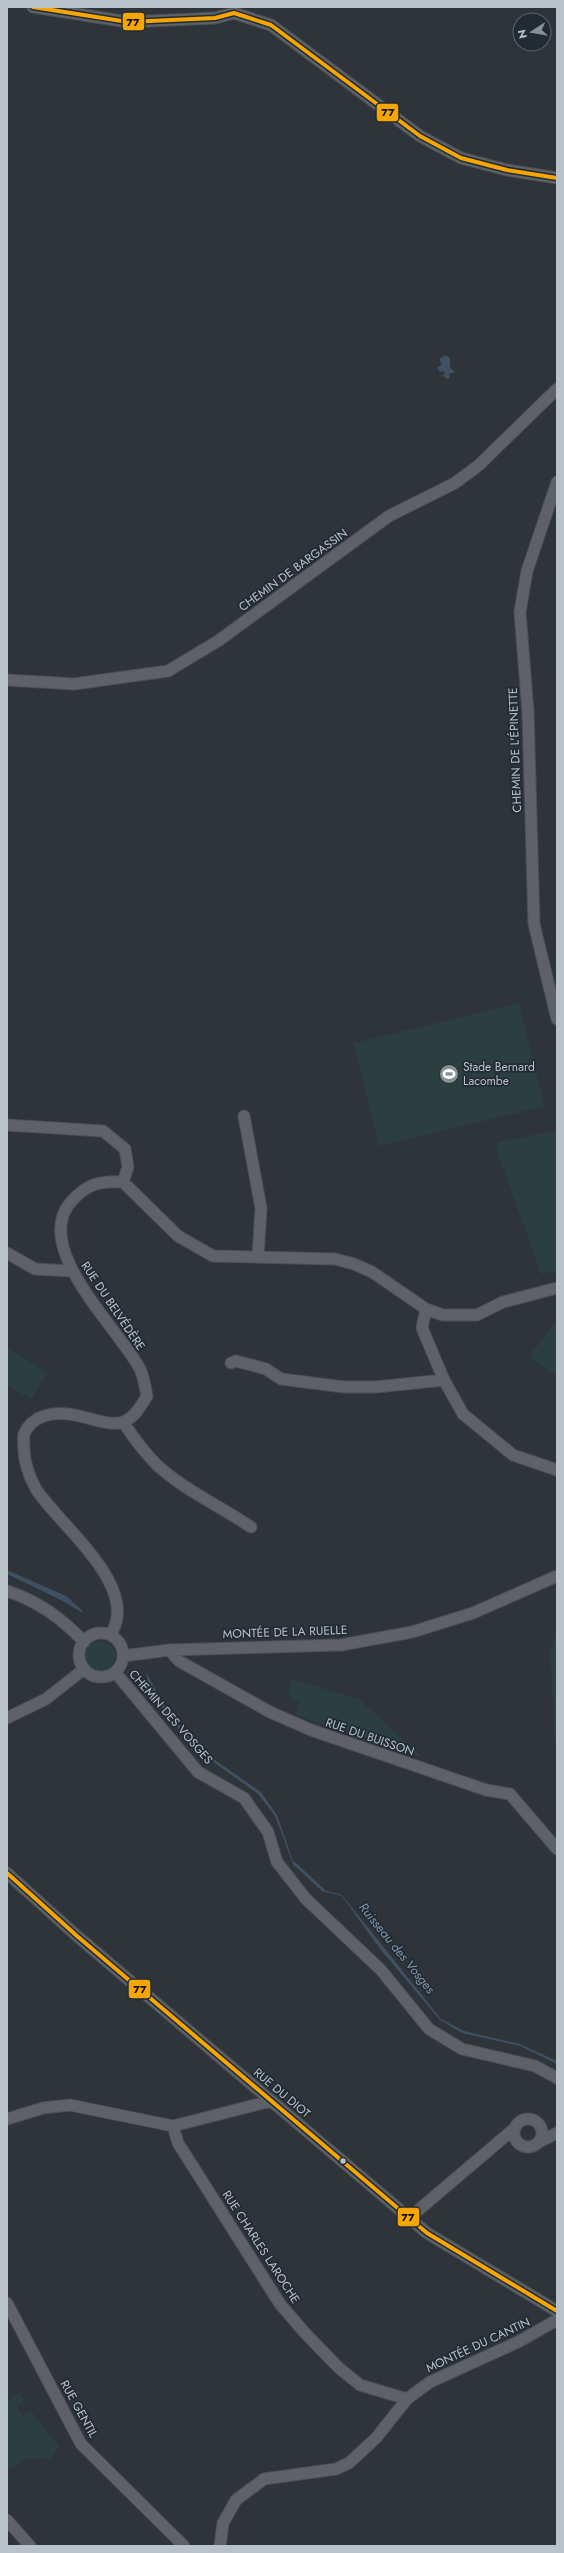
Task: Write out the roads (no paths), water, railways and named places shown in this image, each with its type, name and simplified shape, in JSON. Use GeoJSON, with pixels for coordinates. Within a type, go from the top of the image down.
{"type":"FeatureCollection","features":[{"type":"Feature","properties":{"kind":"street"},"geometry":{"type":"LineString","coordinates":[[33,7],[128,22],[215,18],[234,13],[271,25],[420,136],[462,158],[507,170],[557,178]]}},
{"type":"Feature","properties":{"kind":"street","name":"CHEMIN DE BARGASSIN"},"geometry":{"type":"LineString","coordinates":[[7,680],[74,684],[168,671],[224,636],[389,516],[455,483],[479,465],[557,389]]}},
{"type":"Feature","properties":{"kind":"street","name":"CHEMIN DE L'ÉPINETTE"},"geometry":{"type":"LineString","coordinates":[[557,482],[527,571],[520,612],[528,712],[534,924],[557,1019]]}},
{"type":"Feature","properties":{"kind":"street"},"geometry":{"type":"LineString","coordinates":[[244,1116],[261,1208],[258,1257]]}},
{"type":"Feature","properties":{"kind":"street"},"geometry":{"type":"LineString","coordinates":[[7,1125],[103,1131],[125,1149],[128,1167],[123,1182],[178,1236],[213,1256],[335,1259],[354,1264],[372,1272],[426,1309],[443,1315],[477,1315],[503,1302],[557,1288]]}},
{"type":"Feature","properties":{"kind":"street","name":"RUE DU BELVÉDÈRE"},"geometry":{"type":"LineString","coordinates":[[123,1182],[99,1182],[78,1193],[64,1210],[61,1235],[71,1271],[141,1370],[147,1396],[136,1413],[123,1422]]}},
{"type":"Feature","properties":{"kind":"street"},"geometry":{"type":"LineString","coordinates":[[7,1253],[35,1269],[71,1271]]}},
{"type":"Feature","properties":{"kind":"street"},"geometry":{"type":"LineString","coordinates":[[426,1309],[422,1328],[444,1380],[463,1414],[513,1455],[557,1470]]}},
{"type":"Feature","properties":{"kind":"street"},"geometry":{"type":"LineString","coordinates":[[231,1363],[236,1360],[266,1369],[281,1379],[344,1387],[376,1387],[444,1380]]}},
{"type":"Feature","properties":{"kind":"street"},"geometry":{"type":"LineString","coordinates":[[110,1635],[116,1627],[118,1605],[98,1562],[78,1536],[36,1489],[24,1463],[24,1434],[35,1419],[57,1412],[87,1416],[111,1424],[123,1422],[138,1444],[158,1465],[201,1497],[251,1527]]}},
{"type":"Feature","properties":{"kind":"street","name":"MONTÉE DE LA RUELLE"},"geometry":{"type":"LineString","coordinates":[[123,1656],[169,1650],[341,1645],[412,1632],[473,1613],[557,1576]]}},
{"type":"Feature","properties":{"kind":"street"},"geometry":{"type":"LineString","coordinates":[[7,1591],[27,1597],[55,1614],[84,1642]]}},
{"type":"Feature","properties":{"kind":"street"},"geometry":{"type":"LineString","coordinates":[[95,1634],[110,1635],[119,1642],[123,1656],[115,1672],[103,1677],[89,1673],[84,1669],[79,1656],[84,1642],[95,1634]]}},
{"type":"Feature","properties":{"kind":"street","name":"RUE DU BUISSON"},"geometry":{"type":"LineString","coordinates":[[169,1650],[179,1661],[270,1712],[310,1730],[486,1790],[510,1794],[557,1849]]}},
{"type":"Feature","properties":{"kind":"street"},"geometry":{"type":"LineString","coordinates":[[7,1718],[46,1699],[84,1669]]}},
{"type":"Feature","properties":{"kind":"street","name":"CHEMIN DES VOSGES"},"geometry":{"type":"LineString","coordinates":[[115,1672],[198,1772],[244,1798],[268,1832],[278,1862],[306,1899],[381,1970],[429,2029],[462,2049],[535,2066],[557,2078]]}},
{"type":"Feature","properties":{"kind":"street","name":"RUE DU DIOT"},"geometry":{"type":"LineString","coordinates":[[7,1873],[77,1936],[408,2218],[427,2233],[557,2311]]}},
{"type":"Feature","properties":{"kind":"street"},"geometry":{"type":"LineString","coordinates":[[7,2119],[43,2108],[70,2105],[173,2126],[271,2101]]}},
{"type":"Feature","properties":{"kind":"street"},"geometry":{"type":"LineString","coordinates":[[408,2218],[525,2119],[537,2122],[542,2131],[539,2142]]}},
{"type":"Feature","properties":{"kind":"street","name":"RUE CHARLES LAROCHE"},"geometry":{"type":"LineString","coordinates":[[173,2126],[178,2143],[285,2310],[339,2368],[360,2385],[407,2399]]}},
{"type":"Feature","properties":{"kind":"street"},"geometry":{"type":"LineString","coordinates":[[515,2128],[514,2133],[519,2143],[530,2147],[557,2134]]}},
{"type":"Feature","properties":{"kind":"street","name":"RUE GENTIL"},"geometry":{"type":"LineString","coordinates":[[7,2303],[81,2444],[184,2546]]}},
{"type":"Feature","properties":{"kind":"street","name":"MONTÉE DU CANTIN"},"geometry":{"type":"LineString","coordinates":[[220,2546],[223,2523],[236,2500],[264,2479],[336,2469],[349,2463],[376,2438],[407,2399],[430,2382],[518,2342],[557,2320]]}},
{"type":"Feature","properties":{"kind":"street"},"geometry":{"type":"LineString","coordinates":[[7,2520],[30,2546]]}},
{"type":"Feature","properties":{"kind":"water"},"geometry":{"type":"Polygon","coordinates":[[[446,355],[450,358],[450,367],[455,372],[449,374],[450,378],[447,379],[442,375],[445,374],[444,371],[440,372],[437,368],[442,364],[439,359],[446,355]]]}},
{"type":"Feature","properties":{"kind":"water"},"geometry":{"type":"Polygon","coordinates":[[[7,1570],[66,1596],[83,1611],[81,1612],[63,1601],[7,1574],[7,1570]]]}},
{"type":"Feature","properties":{"kind":"water"},"geometry":{"type":"Polygon","coordinates":[[[146,1672],[168,1712],[199,1749],[261,1792],[277,1815],[294,1864],[321,1889],[342,1895],[441,2019],[464,2031],[520,2044],[557,2061],[557,2064],[520,2046],[462,2033],[440,2020],[380,1949],[342,1896],[322,1891],[293,1864],[275,1816],[258,1794],[198,1751],[166,1713],[149,1688],[146,1672]]]}},
{"type":"Feature","properties":{"kind":"waterway","name":"Ruisseau des Vosges"},"geometry":{"type":"LineString","coordinates":[[294,1863],[323,1890]]}},
{"type":"Feature","properties":{"kind":"place","name":"Stade Bernard Lacombe"},"geometry":{"type":"Point","coordinates":[449,1074]}}]}
